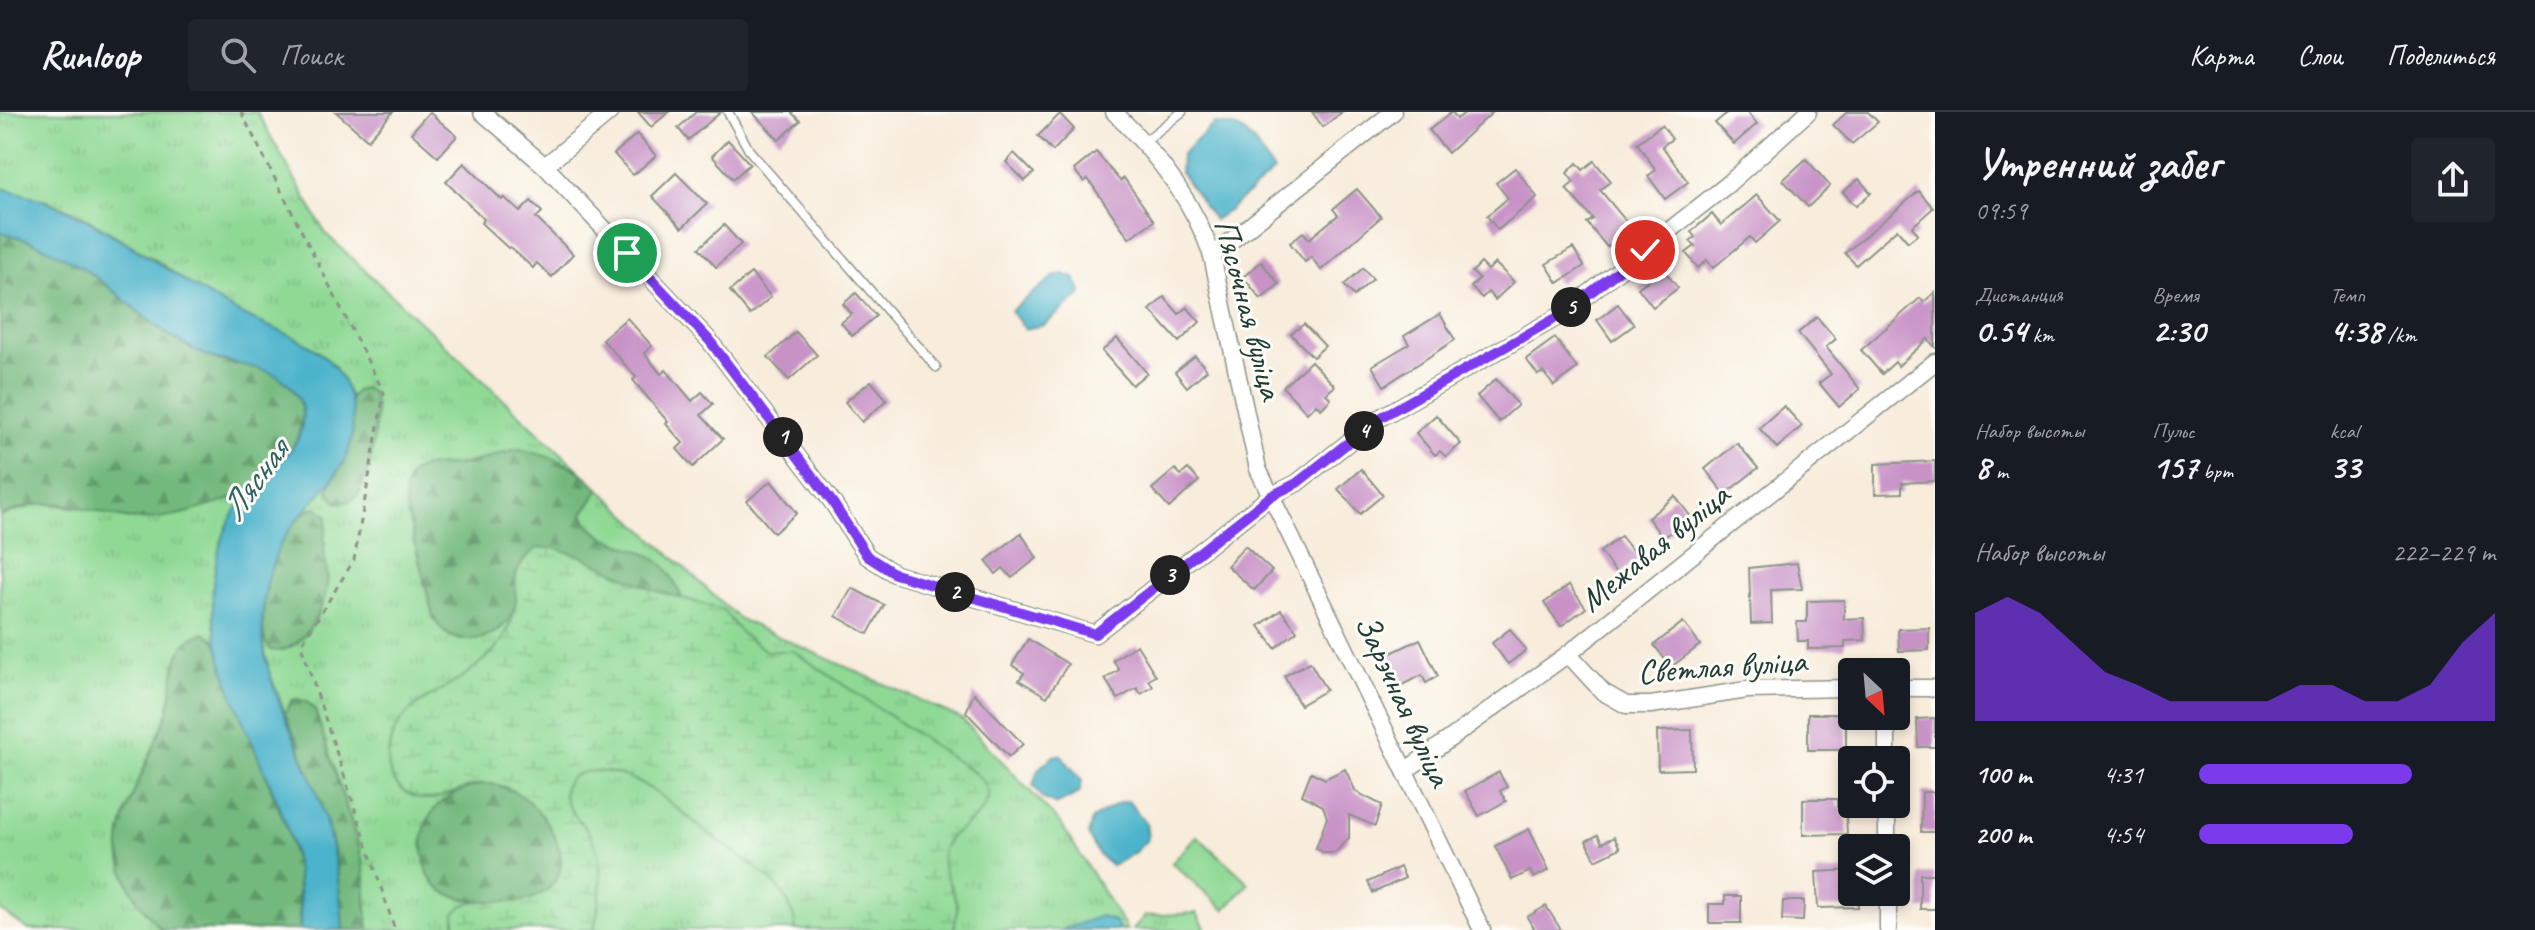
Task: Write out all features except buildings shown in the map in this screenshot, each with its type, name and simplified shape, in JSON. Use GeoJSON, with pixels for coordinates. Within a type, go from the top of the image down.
{"type":"FeatureCollection","features":[{"type":"Feature","properties":{"kind":"street"},"geometry":{"type":"LineString","coordinates":[[482,112],[545,166],[709,340],[833,503],[867,556],[895,574],[1095,634],[1271,496],[1297,483],[1378,419],[1563,314],[1727,185],[1808,112]]}},
{"type":"Feature","properties":{"kind":"street"},"geometry":{"type":"LineString","coordinates":[[545,166],[610,112]]}},
{"type":"Feature","properties":{"kind":"street","name":"Пясочная вуліца"},"geometry":{"type":"LineString","coordinates":[[1114,112],[1145,141],[1203,228],[1212,256],[1258,469],[1271,496]]}},
{"type":"Feature","properties":{"kind":"street"},"geometry":{"type":"LineString","coordinates":[[1212,256],[1393,112]]}},
{"type":"Feature","properties":{"kind":"street","name":"Межавая вуліца"},"geometry":{"type":"LineString","coordinates":[[1405,771],[1568,654],[1935,362]]}},
{"type":"Feature","properties":{"kind":"street","name":"Зарэчная вуліца"},"geometry":{"type":"LineString","coordinates":[[1271,496],[1482,930]]}},
{"type":"Feature","properties":{"kind":"street","name":"Светлая вуліца"},"geometry":{"type":"LineString","coordinates":[[1568,654],[1603,692],[1626,705],[1651,705],[1747,690],[1838,688]]}},
{"type":"Feature","properties":{"kind":"street"},"geometry":{"type":"LineString","coordinates":[[1910,688],[1935,688]]}},
{"type":"Feature","properties":{"kind":"street"},"geometry":{"type":"LineString","coordinates":[[1888,906],[1888,930]]}},
{"type":"Feature","properties":{"kind":"lane"},"geometry":{"type":"LineString","coordinates":[[728,112],[749,150],[936,367]]}},
{"type":"Feature","properties":{"kind":"lane"},"geometry":{"type":"LineString","coordinates":[[1145,141],[1182,112]]}},
{"type":"Feature","properties":{"kind":"path"},"geometry":{"type":"LineString","coordinates":[[241,112],[384,393],[354,560],[301,645],[395,930]]}},
{"type":"Feature","properties":{"kind":"green space"},"geometry":{"type":"Polygon","coordinates":[[[0,112],[257,112],[326,234],[739,619],[962,719],[1061,824],[1127,930],[343,930],[339,882],[316,790],[268,669],[263,640],[291,526],[331,480],[353,411],[346,387],[334,366],[318,351],[296,338],[239,314],[202,293],[156,260],[80,214],[0,188],[0,112]]]}},
{"type":"Feature","properties":{"kind":"green space"},"geometry":{"type":"Polygon","coordinates":[[[0,232],[37,244],[71,261],[164,332],[190,348],[218,360],[267,371],[284,380],[299,399],[302,412],[296,440],[280,466],[270,477],[248,491],[206,508],[175,515],[135,519],[68,505],[41,504],[0,516],[0,232]]]}},
{"type":"Feature","properties":{"kind":"green space"},"geometry":{"type":"Polygon","coordinates":[[[364,388],[371,391],[375,411],[367,474],[356,497],[348,502],[336,502],[328,492],[348,447],[351,396],[364,388]]]}},
{"type":"Feature","properties":{"kind":"green space"},"geometry":{"type":"Polygon","coordinates":[[[519,449],[563,462],[591,481],[599,489],[583,514],[589,524],[606,538],[657,560],[669,573],[682,598],[653,590],[581,556],[524,559],[516,575],[514,610],[505,624],[475,640],[455,638],[442,630],[433,617],[405,503],[408,478],[421,468],[463,464],[519,449]]]}},
{"type":"Feature","properties":{"kind":"green space"},"geometry":{"type":"Polygon","coordinates":[[[260,484],[245,501],[224,539],[215,580],[215,624],[218,646],[300,930],[29,930],[0,910],[0,516],[42,503],[86,509],[224,500],[260,484]]]}},
{"type":"Feature","properties":{"kind":"green space"},"geometry":{"type":"Polygon","coordinates":[[[316,507],[327,515],[325,595],[316,618],[301,639],[282,650],[271,650],[266,643],[263,617],[274,557],[293,523],[316,507]]]}},
{"type":"Feature","properties":{"kind":"green space"},"geometry":{"type":"Polygon","coordinates":[[[538,548],[554,548],[581,556],[653,590],[723,610],[743,635],[766,651],[793,651],[976,774],[985,784],[989,796],[979,814],[950,838],[942,860],[957,905],[954,930],[796,930],[785,898],[759,870],[648,787],[624,776],[593,771],[571,778],[564,790],[567,804],[590,835],[599,858],[600,894],[594,930],[459,930],[455,924],[455,913],[464,905],[484,901],[520,902],[532,899],[549,888],[561,868],[558,844],[534,807],[503,786],[478,784],[430,799],[405,792],[390,773],[389,748],[399,724],[412,709],[464,676],[499,644],[514,614],[517,571],[538,548]]]}},
{"type":"Feature","properties":{"kind":"green space"},"geometry":{"type":"Polygon","coordinates":[[[205,633],[218,646],[287,829],[297,869],[300,930],[162,930],[140,904],[124,873],[121,835],[138,781],[168,711],[177,660],[186,643],[205,633]]]}},
{"type":"Feature","properties":{"kind":"green space"},"geometry":{"type":"Polygon","coordinates":[[[298,699],[315,710],[360,849],[368,930],[343,930],[338,871],[331,837],[316,789],[285,713],[292,700],[298,699]]]}},
{"type":"Feature","properties":{"kind":"green space"},"geometry":{"type":"Polygon","coordinates":[[[488,783],[506,788],[529,802],[542,815],[558,843],[561,865],[558,874],[548,889],[533,899],[508,903],[459,898],[437,887],[428,873],[423,838],[433,812],[455,793],[488,783]]]}},
{"type":"Feature","properties":{"kind":"green space"},"geometry":{"type":"Polygon","coordinates":[[[1197,836],[1249,883],[1225,910],[1172,863],[1197,836]]]}},
{"type":"Feature","properties":{"kind":"green space"},"geometry":{"type":"Polygon","coordinates":[[[1197,913],[1206,930],[1132,930],[1145,916],[1197,913]]]}},
{"type":"Feature","properties":{"kind":"water"},"geometry":{"type":"Polygon","coordinates":[[[1214,124],[1245,132],[1274,171],[1214,220],[1180,172],[1181,155],[1214,124]]]}},
{"type":"Feature","properties":{"kind":"water"},"geometry":{"type":"Polygon","coordinates":[[[0,188],[33,197],[94,223],[235,311],[301,340],[324,356],[344,382],[353,417],[349,448],[337,472],[293,525],[278,550],[268,579],[262,625],[270,675],[315,788],[331,840],[343,930],[300,930],[298,879],[291,840],[227,679],[213,617],[214,575],[225,530],[242,501],[294,445],[303,417],[300,402],[286,382],[276,376],[197,351],[164,331],[71,261],[37,244],[0,232],[0,188]]]}},
{"type":"Feature","properties":{"kind":"water"},"geometry":{"type":"Polygon","coordinates":[[[1063,274],[1075,278],[1082,294],[1044,325],[1025,329],[1011,311],[1053,277],[1063,274]]]}},
{"type":"Feature","properties":{"kind":"water"},"geometry":{"type":"Polygon","coordinates":[[[1055,755],[1061,755],[1082,781],[1079,793],[1056,805],[1042,798],[1033,785],[1039,768],[1055,755]]]}},
{"type":"Feature","properties":{"kind":"water"},"geometry":{"type":"Polygon","coordinates":[[[1128,801],[1146,823],[1148,839],[1135,852],[1112,866],[1099,855],[1088,835],[1092,819],[1128,801]]]}},
{"type":"Feature","properties":{"kind":"water"},"geometry":{"type":"Polygon","coordinates":[[[1101,916],[1114,921],[1119,930],[1061,930],[1101,916]]]}},
{"type":"Feature","properties":{"kind":"route"},"geometry":{"type":"LineString","coordinates":[[627,253],[709,340],[833,503],[867,556],[895,574],[1095,634],[1271,496],[1297,483],[1378,419],[1563,314],[1645,250]]}},
{"type":"Feature","properties":{"kind":"water label","name":"Лясная"},"geometry":{"type":"Point","coordinates":[254,480]}}]}
